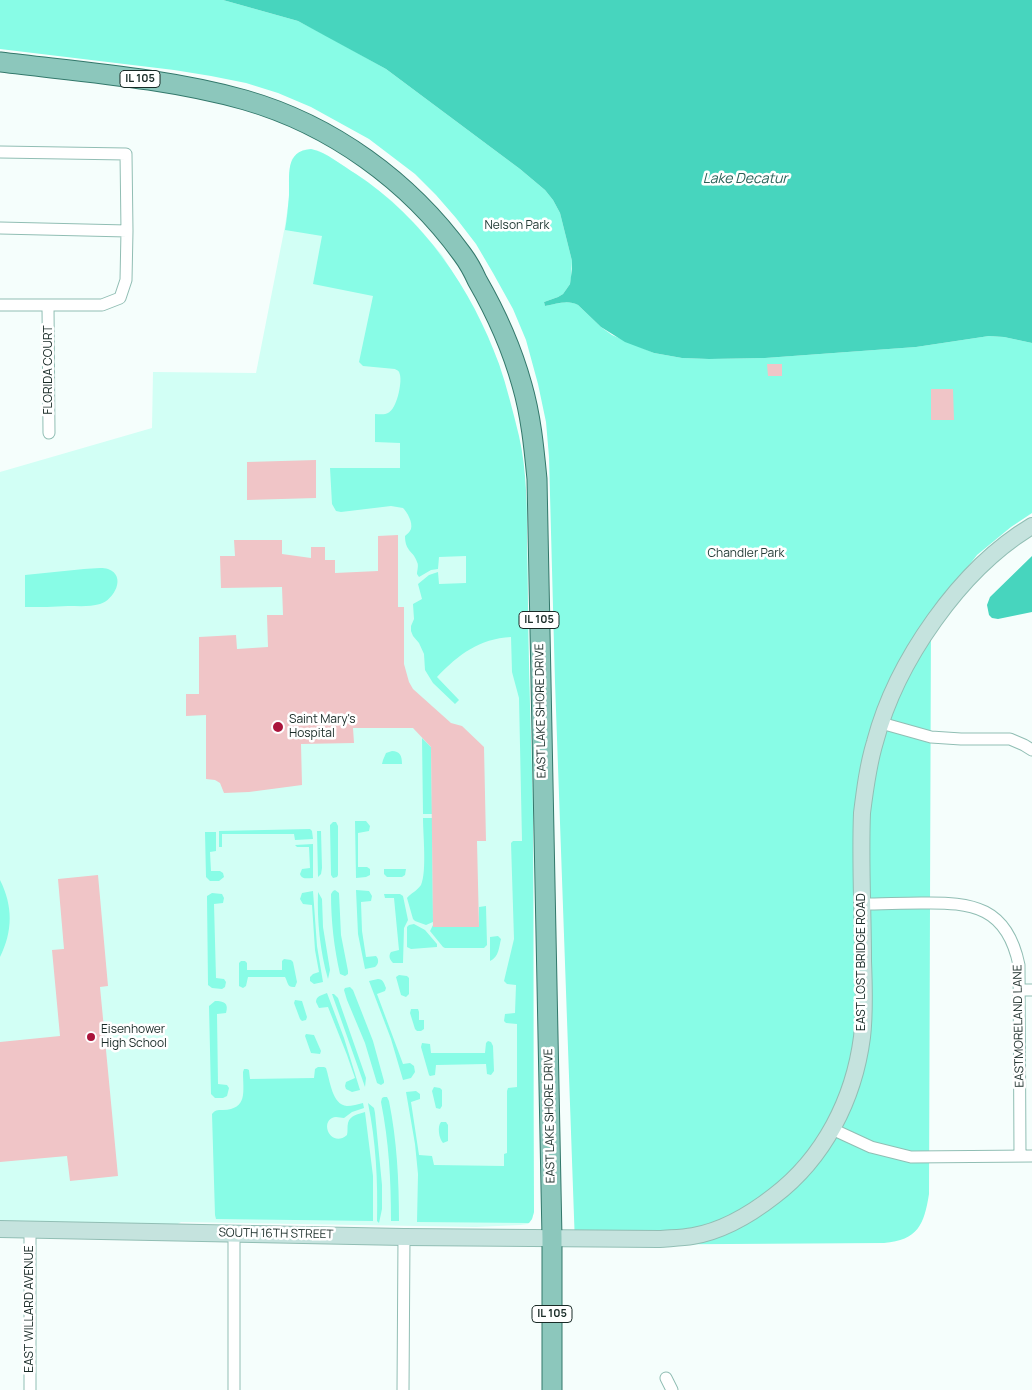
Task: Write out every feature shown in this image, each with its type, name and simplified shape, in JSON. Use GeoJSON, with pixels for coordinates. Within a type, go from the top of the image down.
{"type":"FeatureCollection","features":[{"type":"Feature","properties":{"kind":"main road","name":"EAST LAKE SHORE DRIVE"},"geometry":{"type":"LineString","coordinates":[[0,62],[144,80],[197,89],[245,100],[316,128],[362,155],[398,184],[432,216],[463,255],[490,302],[509,345],[522,385],[533,434],[537,480],[552,1238],[552,1390]]}},
{"type":"Feature","properties":{"kind":"street"},"geometry":{"type":"LineString","coordinates":[[0,152],[126,154],[127,231],[126,280],[120,298],[102,305],[0,305]]}},
{"type":"Feature","properties":{"kind":"street"},"geometry":{"type":"LineString","coordinates":[[0,228],[127,231]]}},
{"type":"Feature","properties":{"kind":"street","name":"FLORIDA COURT"},"geometry":{"type":"LineString","coordinates":[[48,306],[49,433]]}},
{"type":"Feature","properties":{"kind":"street","name":"EAST LOST BRIDGE ROAD"},"geometry":{"type":"LineString","coordinates":[[552,1238],[678,1238],[713,1231],[749,1213],[780,1191],[794,1179],[821,1147],[832,1129],[851,1086],[862,1036],[864,994],[862,813],[869,765],[881,723],[906,666],[943,609],[970,576],[995,553],[1032,526]]}},
{"type":"Feature","properties":{"kind":"street"},"geometry":{"type":"LineString","coordinates":[[881,723],[931,737],[1010,739],[1024,744],[1032,750]]}},
{"type":"Feature","properties":{"kind":"street","name":"EASTMORELAND LANE"},"geometry":{"type":"LineString","coordinates":[[862,904],[955,903],[970,905],[993,916],[1002,924],[1010,936],[1016,950],[1019,965],[1026,1156]]}},
{"type":"Feature","properties":{"kind":"street"},"geometry":{"type":"LineString","coordinates":[[1019,990],[1032,990]]}},
{"type":"Feature","properties":{"kind":"street"},"geometry":{"type":"LineString","coordinates":[[832,1129],[871,1147],[911,1157],[1026,1156]]}},
{"type":"Feature","properties":{"kind":"street","name":"SOUTH 16TH STREET"},"geometry":{"type":"LineString","coordinates":[[0,1229],[552,1238]]}},
{"type":"Feature","properties":{"kind":"street","name":"EAST WILLARD AVENUE"},"geometry":{"type":"LineString","coordinates":[[30,1229],[30,1390]]}},
{"type":"Feature","properties":{"kind":"street"},"geometry":{"type":"LineString","coordinates":[[234,1234],[234,1390]]}},
{"type":"Feature","properties":{"kind":"street"},"geometry":{"type":"LineString","coordinates":[[403,1390],[404,1237]]}},
{"type":"Feature","properties":{"kind":"street"},"geometry":{"type":"LineString","coordinates":[[666,1378],[672,1390]]}},
{"type":"Feature","properties":{"kind":"shaded area","name":"Saint Mary's Hospital"},"geometry":{"type":"Polygon","coordinates":[[[311,149],[327,155],[365,180],[392,201],[442,255],[481,323],[499,364],[519,439],[527,510],[528,640],[533,813],[534,1212],[532,1219],[528,1224],[476,1227],[181,1222],[164,1232],[0,1229],[0,472],[152,428],[153,372],[256,373],[285,226],[289,198],[290,166],[292,159],[297,154],[303,150],[311,149]]]}},
{"type":"Feature","properties":{"kind":"green space","name":"Chandler Park"},"geometry":{"type":"Polygon","coordinates":[[[0,0],[223,0],[298,21],[325,35],[386,69],[520,169],[545,190],[560,213],[572,261],[570,284],[563,294],[544,302],[545,306],[562,302],[574,303],[612,335],[654,353],[682,358],[765,358],[916,347],[989,336],[1032,343],[1032,513],[1011,527],[977,555],[931,614],[929,1194],[922,1222],[912,1234],[905,1238],[884,1243],[575,1245],[549,457],[546,422],[538,384],[526,340],[513,309],[476,244],[456,218],[415,174],[369,139],[311,107],[278,93],[246,83],[174,70],[0,49],[0,0]]]}},
{"type":"Feature","properties":{"kind":"green space"},"geometry":{"type":"Polygon","coordinates":[[[311,149],[323,153],[380,192],[424,234],[442,257],[460,283],[488,336],[502,373],[519,436],[524,463],[527,504],[533,815],[534,1212],[529,1223],[417,1222],[418,1174],[406,1092],[416,1091],[420,1094],[420,1099],[411,1102],[419,1155],[432,1156],[434,1165],[504,1166],[504,1154],[507,1153],[507,1091],[508,1088],[517,1087],[517,1024],[504,1021],[505,1014],[515,1013],[516,985],[507,984],[504,981],[514,939],[511,843],[513,841],[522,841],[519,698],[512,672],[511,637],[479,644],[453,661],[437,677],[459,700],[455,704],[433,683],[425,670],[424,654],[411,631],[414,619],[413,604],[422,599],[418,584],[429,575],[438,572],[439,584],[466,583],[466,556],[439,557],[438,569],[431,570],[419,577],[417,574],[418,563],[405,541],[405,536],[411,529],[411,523],[403,508],[391,506],[341,512],[336,511],[332,504],[330,468],[400,468],[400,443],[375,442],[375,414],[385,414],[391,411],[398,396],[400,379],[399,372],[395,369],[363,366],[359,362],[373,296],[313,284],[322,236],[285,230],[289,195],[289,173],[292,159],[296,154],[311,149]]]}},
{"type":"Feature","properties":{"kind":"green space"},"geometry":{"type":"Polygon","coordinates":[[[99,568],[114,572],[118,582],[114,593],[105,602],[88,606],[25,607],[25,575],[99,568]]]}},
{"type":"Feature","properties":{"kind":"green space"},"geometry":{"type":"Polygon","coordinates":[[[422,738],[431,747],[432,814],[423,814],[422,738]]]}},
{"type":"Feature","properties":{"kind":"green space"},"geometry":{"type":"Polygon","coordinates":[[[392,751],[400,754],[402,764],[382,764],[386,753],[392,751]]]}},
{"type":"Feature","properties":{"kind":"green space"},"geometry":{"type":"Polygon","coordinates":[[[423,818],[432,818],[433,922],[426,925],[413,919],[407,898],[421,885],[423,879],[423,818]]]}},
{"type":"Feature","properties":{"kind":"green space"},"geometry":{"type":"Polygon","coordinates":[[[355,821],[366,821],[370,826],[369,831],[358,833],[358,867],[370,869],[370,875],[366,877],[356,878],[355,821]]]}},
{"type":"Feature","properties":{"kind":"green space"},"geometry":{"type":"Polygon","coordinates":[[[336,822],[338,826],[338,875],[333,878],[331,875],[330,825],[336,822]]]}},
{"type":"Feature","properties":{"kind":"green space"},"geometry":{"type":"Polygon","coordinates":[[[310,829],[313,839],[295,840],[294,834],[222,834],[222,847],[219,847],[219,831],[310,829]]]}},
{"type":"Feature","properties":{"kind":"green space"},"geometry":{"type":"Polygon","coordinates":[[[317,831],[321,831],[322,868],[321,874],[318,877],[317,831]]]}},
{"type":"Feature","properties":{"kind":"green space"},"geometry":{"type":"Polygon","coordinates":[[[205,832],[216,832],[216,851],[210,852],[211,871],[223,873],[224,877],[219,881],[210,881],[206,877],[205,832]]]}},
{"type":"Feature","properties":{"kind":"green space"},"geometry":{"type":"Polygon","coordinates":[[[313,844],[313,878],[304,878],[300,874],[302,869],[310,868],[309,847],[297,847],[295,845],[313,844]]]}},
{"type":"Feature","properties":{"kind":"green space"},"geometry":{"type":"Polygon","coordinates":[[[384,869],[406,869],[405,875],[402,877],[387,877],[384,874],[384,869]]]}},
{"type":"Feature","properties":{"kind":"green space"},"geometry":{"type":"Polygon","coordinates":[[[0,880],[7,899],[10,918],[7,938],[0,957],[0,880]]]}},
{"type":"Feature","properties":{"kind":"green space"},"geometry":{"type":"Polygon","coordinates":[[[335,890],[339,893],[341,935],[348,971],[348,974],[345,976],[340,974],[333,934],[331,894],[335,890]]]}},
{"type":"Feature","properties":{"kind":"green space"},"geometry":{"type":"Polygon","coordinates":[[[356,890],[369,891],[372,896],[371,901],[361,902],[362,931],[366,957],[376,956],[378,962],[375,967],[365,969],[358,934],[356,890]]]}},
{"type":"Feature","properties":{"kind":"green space"},"geometry":{"type":"Polygon","coordinates":[[[313,891],[317,946],[323,982],[314,984],[310,981],[310,977],[319,972],[315,950],[312,905],[303,904],[300,899],[302,893],[313,891]]]}},
{"type":"Feature","properties":{"kind":"green space"},"geometry":{"type":"Polygon","coordinates":[[[318,892],[322,899],[323,927],[330,970],[328,979],[320,936],[318,892]]]}},
{"type":"Feature","properties":{"kind":"green space"},"geometry":{"type":"Polygon","coordinates":[[[212,893],[222,894],[224,898],[223,903],[214,904],[216,978],[224,979],[226,982],[225,987],[222,989],[212,988],[208,985],[207,896],[212,893]]]}},
{"type":"Feature","properties":{"kind":"green space"},"geometry":{"type":"Polygon","coordinates":[[[384,894],[400,894],[403,896],[408,920],[404,928],[403,963],[393,963],[390,958],[391,952],[399,950],[394,898],[385,898],[384,894]]]}},
{"type":"Feature","properties":{"kind":"green space"},"geometry":{"type":"Polygon","coordinates":[[[486,906],[487,945],[484,948],[445,948],[430,931],[433,925],[433,927],[479,927],[479,907],[486,906]]]}},
{"type":"Feature","properties":{"kind":"green space"},"geometry":{"type":"Polygon","coordinates":[[[414,924],[425,930],[437,944],[437,947],[411,949],[407,947],[407,927],[414,924]]]}},
{"type":"Feature","properties":{"kind":"green space"},"geometry":{"type":"Polygon","coordinates":[[[498,936],[501,939],[498,952],[490,961],[490,937],[498,936]]]}},
{"type":"Feature","properties":{"kind":"green space"},"geometry":{"type":"Polygon","coordinates":[[[284,959],[293,962],[297,982],[295,987],[289,986],[285,977],[248,977],[246,986],[243,988],[239,986],[239,963],[241,961],[247,963],[247,970],[282,970],[282,961],[284,959]]]}},
{"type":"Feature","properties":{"kind":"green space"},"geometry":{"type":"Polygon","coordinates":[[[399,975],[409,978],[409,994],[406,997],[401,995],[396,977],[399,975]]]}},
{"type":"Feature","properties":{"kind":"green space"},"geometry":{"type":"Polygon","coordinates":[[[378,979],[384,983],[386,988],[385,991],[377,994],[403,1064],[410,1063],[414,1066],[415,1072],[411,1078],[403,1080],[391,1039],[369,981],[378,979]]]}},
{"type":"Feature","properties":{"kind":"green space"},"geometry":{"type":"Polygon","coordinates":[[[350,987],[353,990],[373,1041],[384,1081],[381,1085],[377,1083],[365,1043],[347,1000],[344,990],[350,987]]]}},
{"type":"Feature","properties":{"kind":"green space"},"geometry":{"type":"Polygon","coordinates":[[[327,993],[344,1038],[360,1090],[352,1092],[346,1089],[346,1082],[355,1078],[328,1007],[319,1008],[316,1002],[318,997],[327,993]]]}},
{"type":"Feature","properties":{"kind":"green space"},"geometry":{"type":"Polygon","coordinates":[[[332,994],[338,998],[366,1078],[365,1087],[332,994]]]}},
{"type":"Feature","properties":{"kind":"green space"},"geometry":{"type":"Polygon","coordinates":[[[295,1000],[302,1001],[307,1017],[306,1020],[302,1021],[300,1019],[294,1003],[295,1000]]]}},
{"type":"Feature","properties":{"kind":"green space"},"geometry":{"type":"Polygon","coordinates":[[[215,1001],[223,1002],[227,1007],[226,1013],[217,1014],[218,1084],[227,1085],[229,1088],[227,1096],[223,1098],[215,1098],[211,1094],[209,1006],[215,1001]]]}},
{"type":"Feature","properties":{"kind":"green space"},"geometry":{"type":"Polygon","coordinates":[[[411,1009],[418,1009],[419,1020],[424,1020],[424,1029],[421,1031],[415,1029],[410,1013],[411,1009]]]}},
{"type":"Feature","properties":{"kind":"green space"},"geometry":{"type":"Polygon","coordinates":[[[306,1034],[314,1035],[321,1051],[320,1054],[311,1053],[306,1034]]]}},
{"type":"Feature","properties":{"kind":"green space"},"geometry":{"type":"Polygon","coordinates":[[[488,1041],[493,1046],[494,1071],[491,1075],[487,1074],[486,1064],[436,1065],[435,1075],[429,1075],[421,1047],[422,1043],[430,1044],[431,1053],[485,1053],[488,1041]]]}},
{"type":"Feature","properties":{"kind":"green space"},"geometry":{"type":"Polygon","coordinates":[[[318,1067],[326,1068],[332,1091],[342,1105],[349,1106],[363,1103],[364,1108],[352,1112],[344,1118],[332,1118],[327,1125],[329,1134],[332,1137],[342,1138],[347,1135],[348,1123],[351,1118],[365,1112],[373,1176],[373,1221],[216,1219],[212,1114],[216,1110],[231,1109],[240,1103],[243,1093],[244,1069],[249,1070],[250,1079],[314,1078],[315,1069],[318,1067]]]}},
{"type":"Feature","properties":{"kind":"green space"},"geometry":{"type":"Polygon","coordinates":[[[434,1087],[442,1090],[442,1106],[440,1109],[436,1108],[432,1091],[434,1087]]]}},
{"type":"Feature","properties":{"kind":"green space"},"geometry":{"type":"Polygon","coordinates":[[[384,1097],[387,1097],[389,1101],[396,1146],[399,1221],[391,1221],[389,1161],[381,1102],[384,1097]]]}},
{"type":"Feature","properties":{"kind":"green space"},"geometry":{"type":"Polygon","coordinates":[[[368,1103],[374,1108],[375,1113],[382,1185],[382,1209],[379,1223],[377,1221],[375,1147],[368,1103]]]}},
{"type":"Feature","properties":{"kind":"green space"},"geometry":{"type":"Polygon","coordinates":[[[441,1122],[446,1122],[448,1125],[448,1141],[443,1143],[439,1132],[441,1122]]]}},
{"type":"Feature","properties":{"kind":"water","name":"Lake Decatur"},"geometry":{"type":"Polygon","coordinates":[[[223,0],[1032,0],[1032,343],[989,336],[916,347],[765,358],[709,359],[682,358],[654,353],[625,342],[601,327],[574,303],[562,302],[545,306],[544,302],[563,294],[570,284],[572,261],[560,213],[545,190],[520,169],[386,69],[298,21],[223,0]]]}},
{"type":"Feature","properties":{"kind":"water"},"geometry":{"type":"Polygon","coordinates":[[[1032,556],[1032,612],[998,619],[992,618],[989,615],[987,605],[990,597],[1032,556]]]}},
{"type":"Feature","properties":{"kind":"building"},"geometry":{"type":"Polygon","coordinates":[[[767,364],[782,364],[782,376],[768,376],[767,364]]]}},
{"type":"Feature","properties":{"kind":"building"},"geometry":{"type":"Polygon","coordinates":[[[931,389],[953,389],[954,420],[931,420],[931,389]]]}},
{"type":"Feature","properties":{"kind":"building"},"geometry":{"type":"Polygon","coordinates":[[[316,460],[316,498],[247,500],[247,462],[316,460]]]}},
{"type":"Feature","properties":{"kind":"building","name":"Saint Mary's Hospital"},"geometry":{"type":"Polygon","coordinates":[[[398,535],[398,607],[404,607],[404,664],[409,682],[413,689],[451,723],[462,726],[484,747],[486,841],[477,841],[479,927],[433,927],[431,747],[413,728],[353,728],[354,743],[301,744],[302,785],[249,792],[224,793],[220,783],[215,780],[206,779],[206,715],[186,716],[186,694],[199,694],[199,637],[236,635],[237,649],[268,647],[267,615],[283,615],[282,587],[221,588],[220,556],[235,556],[234,540],[282,540],[282,554],[311,558],[311,547],[325,547],[325,560],[335,560],[335,573],[378,571],[378,536],[398,535]]]}},
{"type":"Feature","properties":{"kind":"building","name":"Eisenhower High School"},"geometry":{"type":"Polygon","coordinates":[[[98,875],[108,986],[100,987],[118,1176],[70,1181],[67,1156],[0,1162],[0,1042],[60,1036],[52,950],[64,949],[58,879],[98,875]]]}},
{"type":"Feature","properties":{"kind":"place","name":"Saint Mary's Hospital"},"geometry":{"type":"Point","coordinates":[278,727]}},
{"type":"Feature","properties":{"kind":"place","name":"Eisenhower High School"},"geometry":{"type":"Point","coordinates":[91,1037]}},
{"type":"Feature","properties":{"kind":"park label","name":"Nelson Park"},"geometry":{"type":"Point","coordinates":[517,226]}}]}
